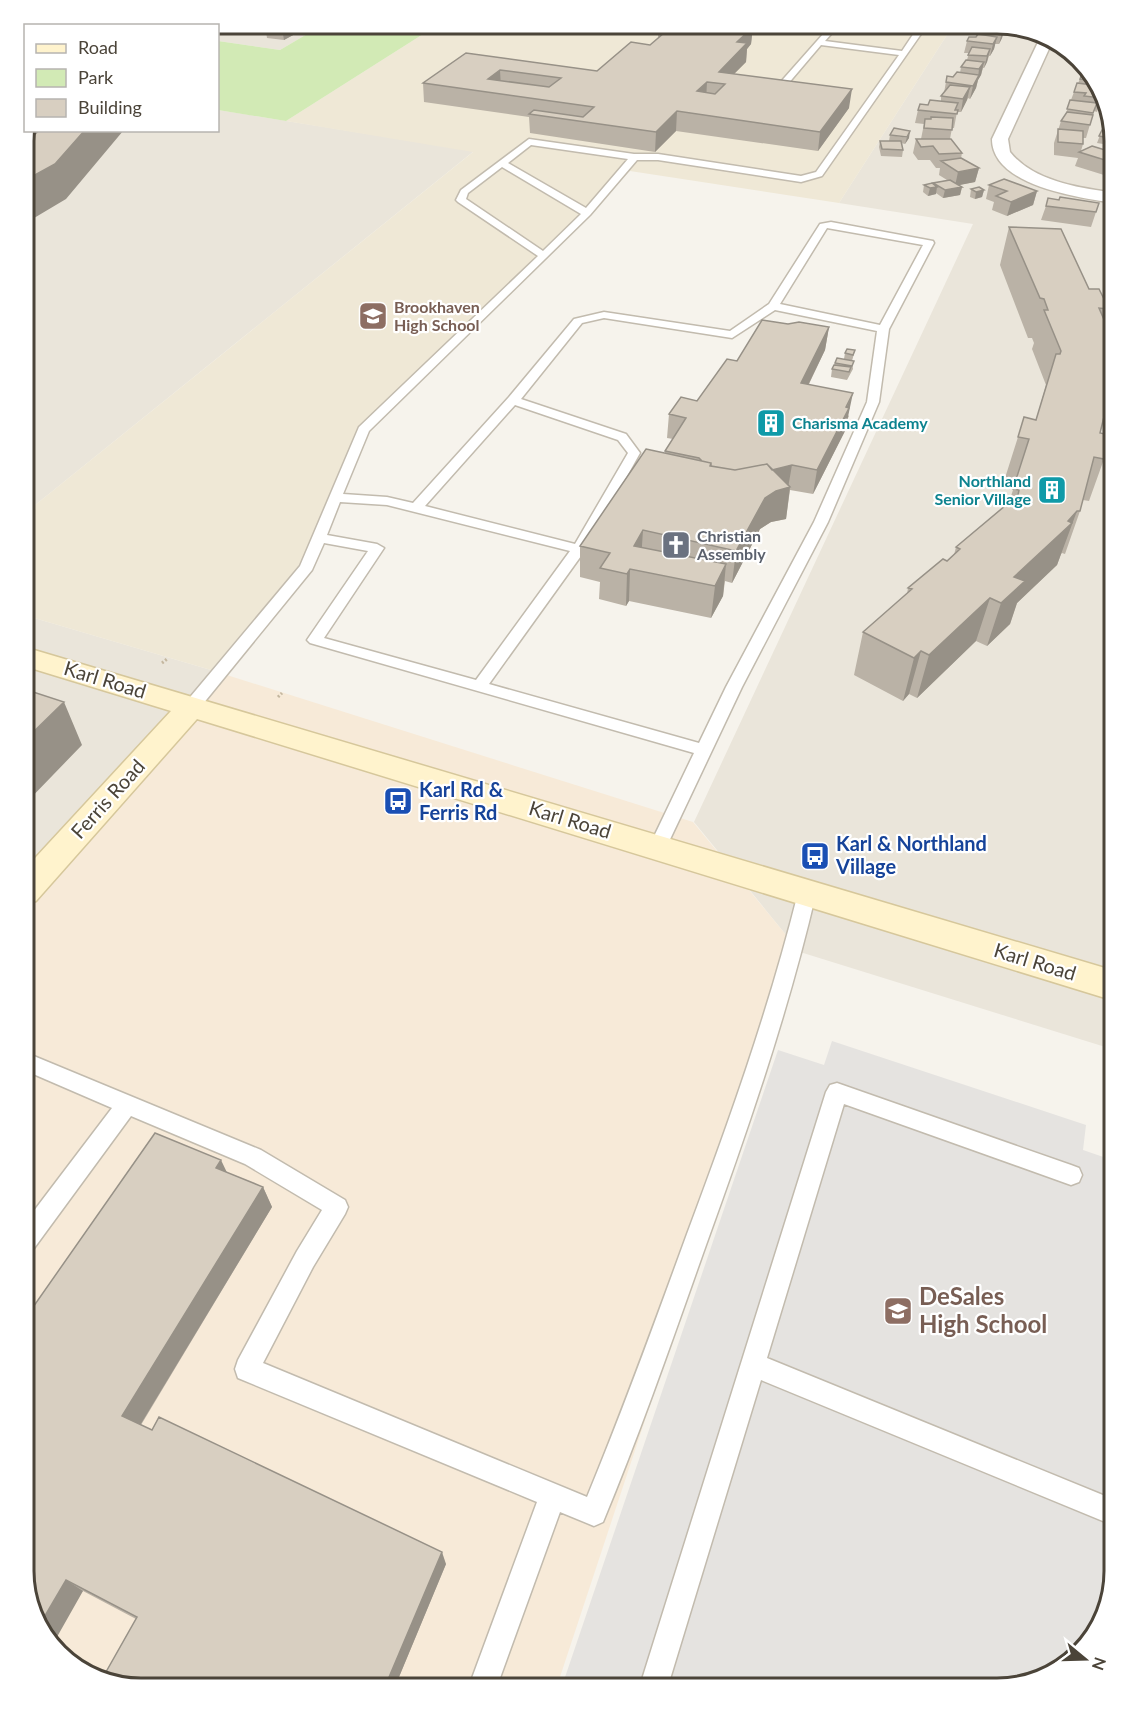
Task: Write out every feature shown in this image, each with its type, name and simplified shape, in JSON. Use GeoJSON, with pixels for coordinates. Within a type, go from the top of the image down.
{"type":"FeatureCollection","features":[{"type":"Feature","properties":{"kind":"main road","name":"Karl Road"},"geometry":{"type":"LineString","coordinates":[[35,659],[1104,983]]}},
{"type":"Feature","properties":{"kind":"main road","name":"Ferris Road"},"geometry":{"type":"LineString","coordinates":[[34,880],[192,706]]}},
{"type":"Feature","properties":{"kind":"street"},"geometry":{"type":"LineString","coordinates":[[1044,45],[1000,139],[1000,152],[1012,165],[1041,180],[1070,190],[1104,196]]}},
{"type":"Feature","properties":{"kind":"lane"},"geometry":{"type":"LineString","coordinates":[[811,91],[782,87],[827,35]]}},
{"type":"Feature","properties":{"kind":"lane"},"geometry":{"type":"LineString","coordinates":[[544,256],[461,200],[464,192],[529,142],[801,179],[819,174],[866,98],[916,35]]}},
{"type":"Feature","properties":{"kind":"lane"},"geometry":{"type":"LineString","coordinates":[[820,43],[903,53]]}},
{"type":"Feature","properties":{"kind":"lane"},"geometry":{"type":"LineString","coordinates":[[192,706],[307,567],[363,430],[587,213],[634,157]]}},
{"type":"Feature","properties":{"kind":"lane"},"geometry":{"type":"LineString","coordinates":[[502,163],[587,213]]}},
{"type":"Feature","properties":{"kind":"lane"},"geometry":{"type":"LineString","coordinates":[[625,166],[645,168]]}},
{"type":"Feature","properties":{"kind":"lane"},"geometry":{"type":"LineString","coordinates":[[675,170],[728,168]]}},
{"type":"Feature","properties":{"kind":"lane"},"geometry":{"type":"LineString","coordinates":[[416,508],[513,400],[578,321],[604,315],[732,335],[773,306],[824,226],[831,225],[929,243],[883,329],[873,402],[821,522],[703,750],[658,847]]}},
{"type":"Feature","properties":{"kind":"lane"},"geometry":{"type":"LineString","coordinates":[[773,306],[883,329]]}},
{"type":"Feature","properties":{"kind":"lane"},"geometry":{"type":"LineString","coordinates":[[479,687],[579,549],[634,453],[622,437],[513,400]]}},
{"type":"Feature","properties":{"kind":"lane"},"geometry":{"type":"LineString","coordinates":[[335,498],[387,501],[579,549]]}},
{"type":"Feature","properties":{"kind":"lane"},"geometry":{"type":"LineString","coordinates":[[319,538],[377,548],[315,640],[703,750]]}},
{"type":"Feature","properties":{"kind":"lane"},"geometry":{"type":"LineString","coordinates":[[34,1071],[127,1104],[254,1157],[337,1207],[305,1259],[247,1369],[594,1513],[631,1421],[742,1117],[793,957],[807,893]]}},
{"type":"Feature","properties":{"kind":"lane"},"geometry":{"type":"LineString","coordinates":[[656,1678],[837,1092],[1071,1174]]}},
{"type":"Feature","properties":{"kind":"lane"},"geometry":{"type":"LineString","coordinates":[[34,1229],[127,1104]]}},
{"type":"Feature","properties":{"kind":"lane"},"geometry":{"type":"LineString","coordinates":[[754,1365],[1104,1508]]}},
{"type":"Feature","properties":{"kind":"lane"},"geometry":{"type":"LineString","coordinates":[[486,1678],[553,1495]]}},
{"type":"Feature","properties":{"kind":"path"},"geometry":{"type":"LineString","coordinates":[[162,663],[167,659]]}},
{"type":"Feature","properties":{"kind":"path"},"geometry":{"type":"LineString","coordinates":[[278,697],[282,693]]}},
{"type":"Feature","properties":{"kind":"shaded area"},"geometry":{"type":"Polygon","coordinates":[[[219,35],[305,35],[280,50],[219,41],[219,35]]]}},
{"type":"Feature","properties":{"kind":"shaded area","name":"Brookhaven High School"},"geometry":{"type":"Polygon","coordinates":[[[422,35],[947,35],[839,203],[630,171],[358,428],[299,567],[211,670],[35,618],[35,505],[473,152],[286,121],[422,35]]]}},
{"type":"Feature","properties":{"kind":"shaded area"},"geometry":{"type":"Polygon","coordinates":[[[947,35],[1004,35],[1032,40],[1051,49],[1063,57],[1082,76],[1101,114],[1104,128],[1104,1047],[800,952],[694,822],[973,224],[839,203],[947,35]]]}},
{"type":"Feature","properties":{"kind":"shaded area"},"geometry":{"type":"Polygon","coordinates":[[[219,110],[474,151],[35,505],[35,132],[219,132],[219,110]]]}},
{"type":"Feature","properties":{"kind":"shaded area"},"geometry":{"type":"Polygon","coordinates":[[[35,618],[211,670],[156,744],[34,880],[35,618]]]}},
{"type":"Feature","properties":{"kind":"shaded area"},"geometry":{"type":"Polygon","coordinates":[[[211,670],[693,822],[800,952],[560,1678],[135,1678],[107,1673],[76,1656],[57,1637],[43,1612],[38,1599],[34,1572],[34,880],[156,744],[211,670]]]}},
{"type":"Feature","properties":{"kind":"shaded area","name":"DeSales High School"},"geometry":{"type":"Polygon","coordinates":[[[832,1041],[1086,1125],[1083,1150],[1104,1157],[1104,1585],[1101,1599],[1087,1629],[1055,1629],[1055,1661],[1038,1670],[1011,1678],[565,1678],[778,1050],[824,1065],[832,1041]]]}},
{"type":"Feature","properties":{"kind":"green space"},"geometry":{"type":"Polygon","coordinates":[[[305,35],[422,35],[286,121],[219,110],[219,41],[280,50],[305,35]]]}},
{"type":"Feature","properties":{"kind":"building"},"geometry":{"type":"Polygon","coordinates":[[[662,35],[744,35],[737,42],[747,43],[719,72],[852,89],[820,132],[677,111],[656,132],[529,114],[534,110],[583,117],[594,107],[423,83],[466,53],[597,71],[631,42],[650,45],[662,35]],[[500,70],[488,79],[549,87],[561,78],[500,70]],[[707,82],[697,91],[715,94],[725,84],[707,82]]]}},
{"type":"Feature","properties":{"kind":"building"},"geometry":{"type":"Polygon","coordinates":[[[984,35],[997,37],[993,44],[967,41],[969,37],[984,35]]]}},
{"type":"Feature","properties":{"kind":"building"},"geometry":{"type":"Polygon","coordinates":[[[972,47],[990,49],[987,56],[968,55],[972,47]]]}},
{"type":"Feature","properties":{"kind":"building"},"geometry":{"type":"Polygon","coordinates":[[[966,60],[984,62],[979,69],[961,67],[966,60]]]}},
{"type":"Feature","properties":{"kind":"building"},"geometry":{"type":"Polygon","coordinates":[[[957,72],[979,75],[973,86],[946,82],[947,76],[953,77],[957,72]]]}},
{"type":"Feature","properties":{"kind":"building"},"geometry":{"type":"Polygon","coordinates":[[[1077,83],[1088,84],[1094,97],[1084,96],[1086,93],[1074,92],[1077,83]]]}},
{"type":"Feature","properties":{"kind":"building"},"geometry":{"type":"Polygon","coordinates":[[[950,85],[970,87],[963,99],[941,96],[950,85]]]}},
{"type":"Feature","properties":{"kind":"building"},"geometry":{"type":"Polygon","coordinates":[[[930,100],[958,103],[955,110],[958,110],[957,114],[918,110],[920,104],[928,105],[930,100]]]}},
{"type":"Feature","properties":{"kind":"building"},"geometry":{"type":"Polygon","coordinates":[[[1070,100],[1097,103],[1093,113],[1067,109],[1070,100]]]}},
{"type":"Feature","properties":{"kind":"building"},"geometry":{"type":"Polygon","coordinates":[[[1067,112],[1093,115],[1090,125],[1061,121],[1067,112]]]}},
{"type":"Feature","properties":{"kind":"building"},"geometry":{"type":"Polygon","coordinates":[[[931,117],[953,118],[952,130],[924,128],[925,119],[931,119],[931,117]]]}},
{"type":"Feature","properties":{"kind":"building"},"geometry":{"type":"Polygon","coordinates":[[[894,128],[910,131],[907,137],[890,135],[894,128]]]}},
{"type":"Feature","properties":{"kind":"building"},"geometry":{"type":"Polygon","coordinates":[[[1058,129],[1083,131],[1083,144],[1058,142],[1058,129]]]}},
{"type":"Feature","properties":{"kind":"building"},"geometry":{"type":"Polygon","coordinates":[[[1102,130],[1104,130],[1104,137],[1099,136],[1102,130]]]}},
{"type":"Feature","properties":{"kind":"building"},"geometry":{"type":"Polygon","coordinates":[[[37,132],[83,132],[55,164],[35,175],[35,134],[37,132]]]}},
{"type":"Feature","properties":{"kind":"building"},"geometry":{"type":"Polygon","coordinates":[[[916,139],[951,139],[962,153],[939,154],[933,146],[921,147],[916,139]]]}},
{"type":"Feature","properties":{"kind":"building"},"geometry":{"type":"Polygon","coordinates":[[[880,141],[901,141],[903,150],[882,149],[880,141]]]}},
{"type":"Feature","properties":{"kind":"building"},"geometry":{"type":"Polygon","coordinates":[[[1092,146],[1104,150],[1104,160],[1079,152],[1092,146]]]}},
{"type":"Feature","properties":{"kind":"building"},"geometry":{"type":"Polygon","coordinates":[[[961,158],[979,168],[958,172],[941,161],[961,158]]]}},
{"type":"Feature","properties":{"kind":"building"},"geometry":{"type":"Polygon","coordinates":[[[1004,179],[1037,191],[1011,202],[996,196],[1007,191],[989,185],[1004,179]]]}},
{"type":"Feature","properties":{"kind":"building"},"geometry":{"type":"Polygon","coordinates":[[[950,180],[962,187],[945,190],[933,183],[950,180]]]}},
{"type":"Feature","properties":{"kind":"building"},"geometry":{"type":"Polygon","coordinates":[[[932,183],[937,187],[930,188],[924,185],[932,183]]]}},
{"type":"Feature","properties":{"kind":"building"},"geometry":{"type":"Polygon","coordinates":[[[979,187],[984,190],[976,192],[971,189],[979,187]]]}},
{"type":"Feature","properties":{"kind":"building"},"geometry":{"type":"Polygon","coordinates":[[[1060,197],[1099,203],[1096,212],[1046,206],[1048,198],[1059,200],[1060,197]]]}},
{"type":"Feature","properties":{"kind":"building","name":"Northland Senior Village"},"geometry":{"type":"Polygon","coordinates":[[[1009,227],[1061,229],[1089,289],[1099,289],[1104,299],[1104,308],[1099,308],[1104,320],[1104,417],[1100,433],[1104,434],[1104,459],[1094,457],[1080,511],[1077,511],[1068,521],[1072,523],[1014,577],[1025,581],[1001,603],[990,598],[929,655],[921,651],[914,658],[863,632],[912,589],[908,588],[943,559],[947,561],[960,549],[956,547],[1018,495],[1019,490],[1013,489],[1029,439],[1018,437],[1024,417],[1036,420],[1056,354],[1060,354],[1061,351],[1044,310],[1048,310],[1044,299],[1040,298],[1009,227]]]}},
{"type":"Feature","properties":{"kind":"building","name":"Charisma Academy"},"geometry":{"type":"Polygon","coordinates":[[[762,320],[788,324],[799,322],[829,327],[801,383],[853,393],[846,407],[849,408],[817,470],[792,465],[772,470],[767,464],[735,470],[711,466],[711,463],[699,458],[665,451],[686,418],[669,414],[681,397],[697,401],[727,359],[737,361],[762,320]]]}},
{"type":"Feature","properties":{"kind":"building"},"geometry":{"type":"Polygon","coordinates":[[[847,349],[855,350],[853,355],[845,353],[847,349]]]}},
{"type":"Feature","properties":{"kind":"building"},"geometry":{"type":"Polygon","coordinates":[[[837,358],[854,361],[852,366],[835,363],[837,358]]]}},
{"type":"Feature","properties":{"kind":"building"},"geometry":{"type":"Polygon","coordinates":[[[834,365],[851,367],[849,372],[832,369],[834,365]]]}},
{"type":"Feature","properties":{"kind":"building"},"geometry":{"type":"Polygon","coordinates":[[[646,449],[711,463],[710,466],[735,470],[767,464],[790,487],[776,491],[765,498],[736,551],[643,530],[634,546],[726,564],[715,586],[630,569],[627,574],[600,568],[610,553],[580,546],[646,449]]]}},
{"type":"Feature","properties":{"kind":"building"},"geometry":{"type":"Polygon","coordinates":[[[35,692],[64,702],[35,731],[35,692]]]}},
{"type":"Feature","properties":{"kind":"building"},"geometry":{"type":"Polygon","coordinates":[[[155,1133],[221,1160],[216,1168],[263,1187],[122,1416],[152,1430],[159,1417],[442,1552],[389,1678],[135,1678],[121,1676],[106,1672],[137,1617],[66,1580],[45,1616],[38,1599],[34,1572],[34,1305],[155,1133]]]}},
{"type":"Feature","properties":{"kind":"place","name":"Brookhaven High School"},"geometry":{"type":"Point","coordinates":[373,316]}},
{"type":"Feature","properties":{"kind":"place","name":"Charisma Academy"},"geometry":{"type":"Point","coordinates":[771,423]}},
{"type":"Feature","properties":{"kind":"place","name":"Northland Senior Village"},"geometry":{"type":"Point","coordinates":[1052,490]}},
{"type":"Feature","properties":{"kind":"place","name":"Christian Assembly"},"geometry":{"type":"Point","coordinates":[676,545]}},
{"type":"Feature","properties":{"kind":"place","name":"Karl Rd & Ferris Rd"},"geometry":{"type":"Point","coordinates":[398,801]}},
{"type":"Feature","properties":{"kind":"place","name":"Karl & Northland Village"},"geometry":{"type":"Point","coordinates":[815,856]}},
{"type":"Feature","properties":{"kind":"place","name":"DeSales High School"},"geometry":{"type":"Point","coordinates":[898,1311]}}]}
